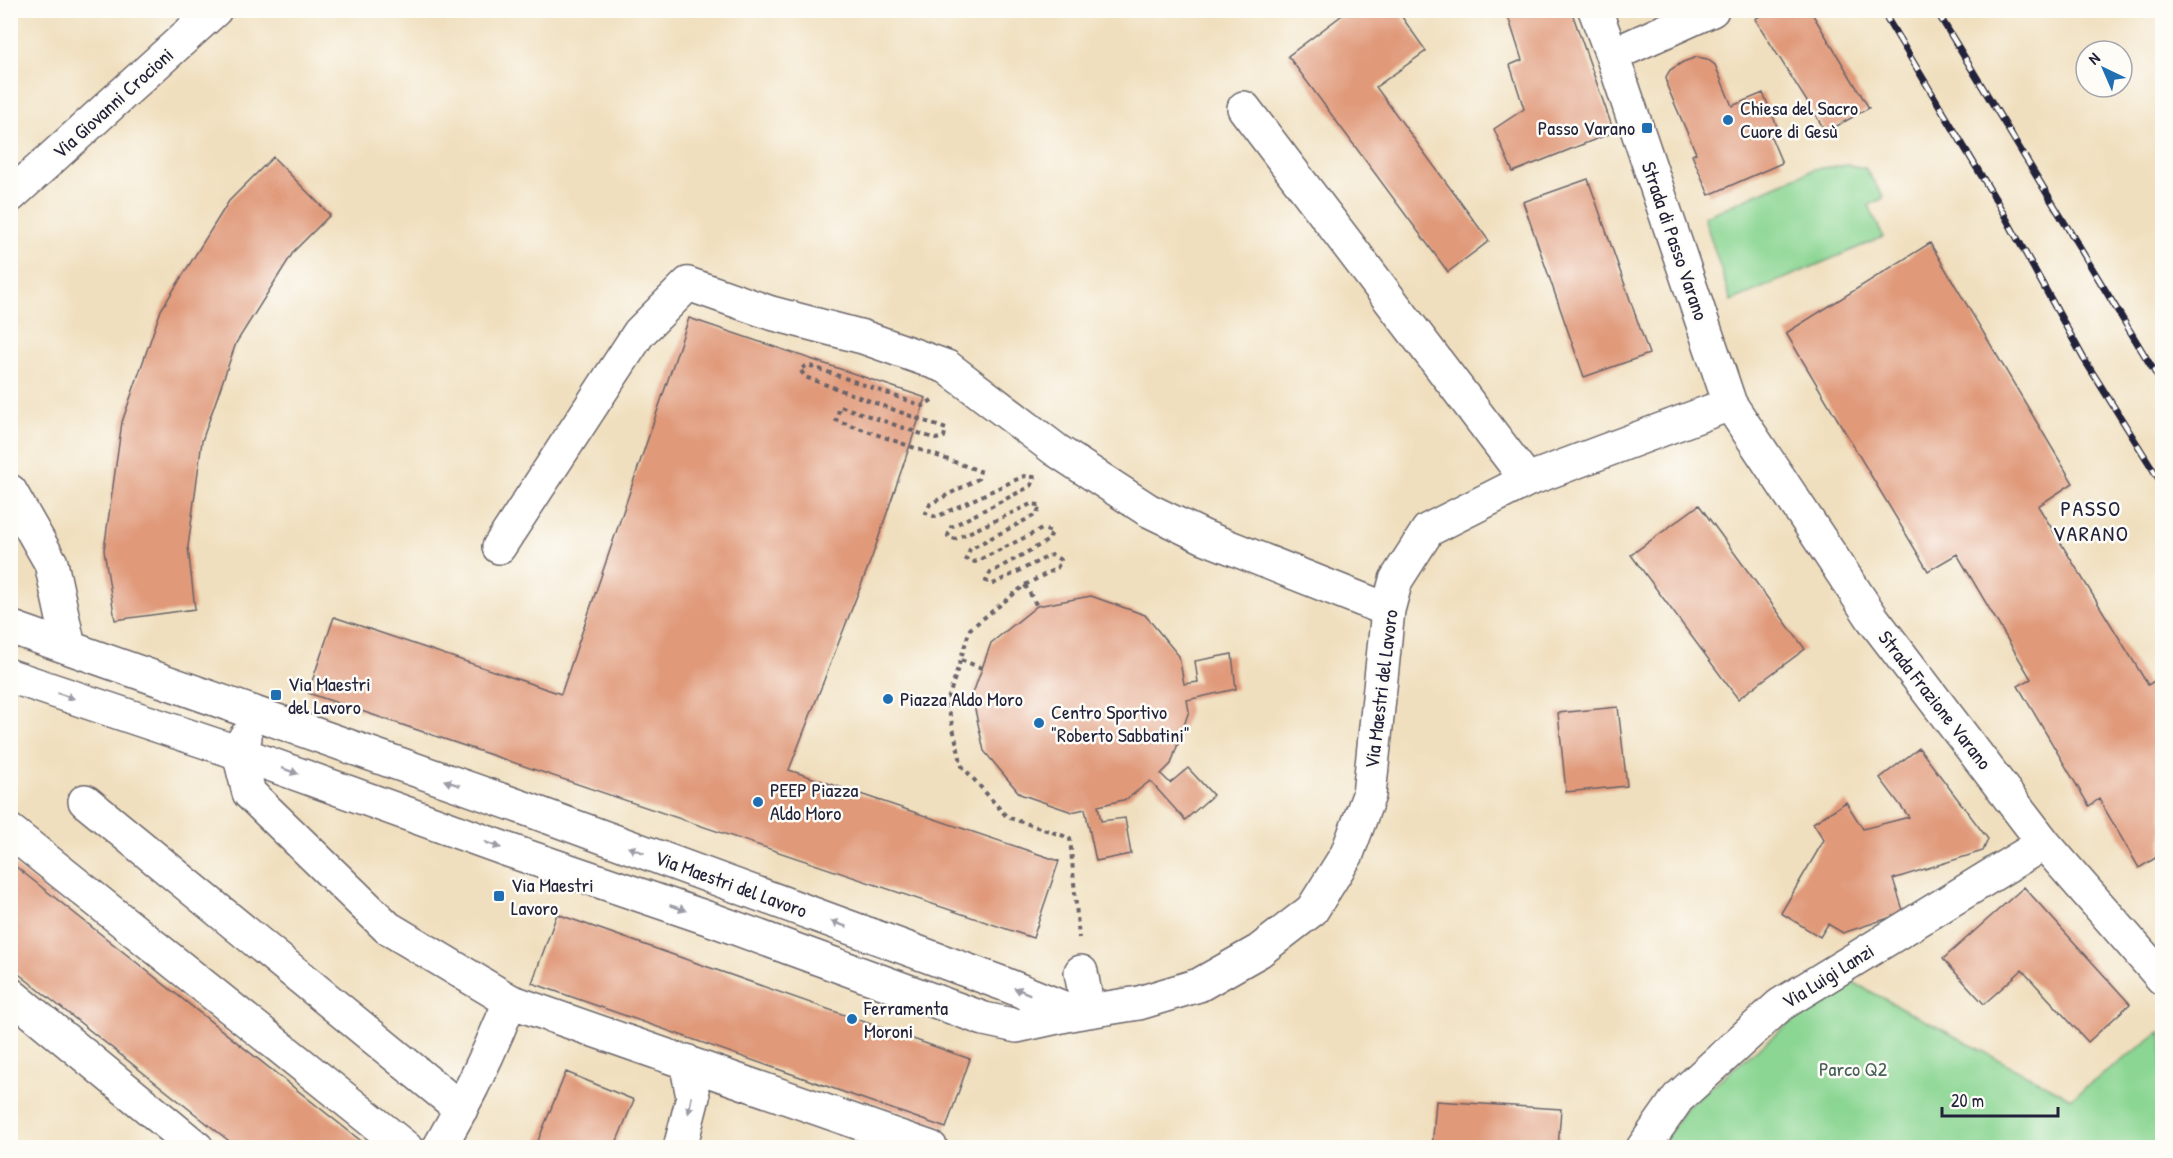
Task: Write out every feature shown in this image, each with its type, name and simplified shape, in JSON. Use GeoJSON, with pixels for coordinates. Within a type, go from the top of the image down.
{"type":"FeatureCollection","features":[{"type":"Feature","properties":{"kind":"street","name":"Via Giovanni Crocioni"},"geometry":{"type":"LineString","coordinates":[[10,196],[215,10]]}},
{"type":"Feature","properties":{"kind":"street","name":"Strada di Passo Varano"},"geometry":{"type":"LineString","coordinates":[[1594,10],[1612,55],[1731,404]]}},
{"type":"Feature","properties":{"kind":"street"},"geometry":{"type":"LineString","coordinates":[[1612,55],[1712,10]]}},
{"type":"Feature","properties":{"kind":"street"},"geometry":{"type":"LineString","coordinates":[[1244,108],[1527,480]]}},
{"type":"Feature","properties":{"kind":"street"},"geometry":{"type":"LineString","coordinates":[[499,547],[639,333],[688,284],[771,313],[863,337],[947,367],[1056,450],[1148,510],[1204,537],[1388,610]]}},
{"type":"Feature","properties":{"kind":"street","name":"Via Maestri del Lavoro"},"geometry":{"type":"LineString","coordinates":[[10,676],[239,753],[984,1018],[1017,1026],[1139,1003],[1199,985],[1259,951],[1312,910],[1347,854],[1369,795],[1388,610],[1396,580],[1428,530],[1527,480],[1731,404]]}},
{"type":"Feature","properties":{"kind":"street","name":"Strada Frazione Varano"},"geometry":{"type":"LineString","coordinates":[[1731,404],[1873,619],[2044,843],[2163,978]]}},
{"type":"Feature","properties":{"kind":"street"},"geometry":{"type":"LineString","coordinates":[[10,491],[51,563],[69,647]]}},
{"type":"Feature","properties":{"kind":"street","name":"Via Maestri del Lavoro"},"geometry":{"type":"LineString","coordinates":[[10,627],[512,804],[1082,1012]]}},
{"type":"Feature","properties":{"kind":"street"},"geometry":{"type":"LineString","coordinates":[[254,714],[239,753],[249,793],[388,928],[510,1001],[931,1148]]}},
{"type":"Feature","properties":{"kind":"street"},"geometry":{"type":"LineString","coordinates":[[85,801],[461,1109]]}},
{"type":"Feature","properties":{"kind":"street"},"geometry":{"type":"LineString","coordinates":[[10,831],[406,1148]]}},
{"type":"Feature","properties":{"kind":"street","name":"Via Luigi Lanzi"},"geometry":{"type":"LineString","coordinates":[[1643,1148],[1678,1098],[1780,1005],[2044,843]]}},
{"type":"Feature","properties":{"kind":"street"},"geometry":{"type":"LineString","coordinates":[[716,921],[730,884]]}},
{"type":"Feature","properties":{"kind":"street"},"geometry":{"type":"LineString","coordinates":[[1081,972],[1082,1012]]}},
{"type":"Feature","properties":{"kind":"street"},"geometry":{"type":"LineString","coordinates":[[10,994],[197,1148]]}},
{"type":"Feature","properties":{"kind":"street"},"geometry":{"type":"LineString","coordinates":[[439,1148],[494,1042],[510,1001]]}},
{"type":"Feature","properties":{"kind":"street"},"geometry":{"type":"LineString","coordinates":[[680,1148],[693,1097],[686,1061]]}},
{"type":"Feature","properties":{"kind":"path"},"geometry":{"type":"LineString","coordinates":[[936,398],[923,406],[808,365],[800,369],[805,378],[946,429],[944,437],[936,439],[840,406],[836,420],[980,471],[978,479],[930,504],[926,513],[936,517],[1024,476],[1034,477],[1031,486],[951,527],[948,536],[955,539],[1030,504],[1040,505],[1036,514],[970,549],[966,559],[975,562],[1042,529],[1052,532],[1049,540],[990,573],[986,581],[993,584],[1051,555],[1061,560],[1058,568],[1025,585],[970,629],[947,703],[962,766],[1007,817],[1070,838],[1081,972]]}},
{"type":"Feature","properties":{"kind":"path"},"geometry":{"type":"LineString","coordinates":[[1025,585],[1037,606]]}},
{"type":"Feature","properties":{"kind":"path"},"geometry":{"type":"LineString","coordinates":[[961,660],[982,668]]}},
{"type":"Feature","properties":{"kind":"green space"},"geometry":{"type":"Polygon","coordinates":[[[1848,165],[1865,168],[1884,198],[1869,205],[1883,237],[1731,301],[1704,217],[1814,169],[1848,165]]]}},
{"type":"Feature","properties":{"kind":"green space","name":"Parco Q2"},"geometry":{"type":"Polygon","coordinates":[[[1845,978],[2071,1098],[2160,1032],[2162,1035],[2162,1147],[1660,1148],[1686,1107],[1845,978]]]}},
{"type":"Feature","properties":{"kind":"building"},"geometry":{"type":"Polygon","coordinates":[[[1349,10],[1397,10],[1426,51],[1376,87],[1489,241],[1448,272],[1288,56],[1349,10]]]}},
{"type":"Feature","properties":{"kind":"building"},"geometry":{"type":"Polygon","coordinates":[[[1506,10],[1571,10],[1614,132],[1513,172],[1494,129],[1524,109],[1510,65],[1522,60],[1506,10]]]}},
{"type":"Feature","properties":{"kind":"building"},"geometry":{"type":"Polygon","coordinates":[[[1770,10],[1810,10],[1869,108],[1826,132],[1755,19],[1770,10]]]}},
{"type":"Feature","properties":{"kind":"building","name":"Chiesa del Sacro Cuore di Gesù"},"geometry":{"type":"Polygon","coordinates":[[[1697,57],[1707,59],[1715,65],[1732,106],[1763,93],[1780,133],[1771,137],[1782,163],[1709,195],[1692,155],[1696,153],[1667,86],[1666,77],[1670,70],[1697,57]]]}},
{"type":"Feature","properties":{"kind":"building"},"geometry":{"type":"Polygon","coordinates":[[[273,157],[330,215],[294,251],[236,343],[202,441],[188,547],[195,609],[115,620],[104,550],[122,422],[161,310],[229,201],[273,157]]]}},
{"type":"Feature","properties":{"kind":"building"},"geometry":{"type":"Polygon","coordinates":[[[1588,179],[1649,354],[1584,377],[1523,202],[1588,179]]]}},
{"type":"Feature","properties":{"kind":"building"},"geometry":{"type":"Polygon","coordinates":[[[1930,243],[2073,483],[2038,506],[2148,685],[2162,676],[2162,854],[2139,868],[2099,799],[2089,806],[2018,686],[2031,679],[1957,554],[1928,571],[1786,333],[1930,243]]]}},
{"type":"Feature","properties":{"kind":"building"},"geometry":{"type":"Polygon","coordinates":[[[689,318],[926,398],[872,557],[789,770],[1059,861],[1033,938],[308,693],[334,617],[561,694],[689,318]]]}},
{"type":"Feature","properties":{"kind":"building"},"geometry":{"type":"Polygon","coordinates":[[[1699,505],[1805,649],[1738,699],[1631,555],[1699,505]]]}},
{"type":"Feature","properties":{"kind":"building"},"geometry":{"type":"Polygon","coordinates":[[[1091,596],[1145,615],[1179,656],[1184,684],[1198,682],[1195,661],[1232,654],[1236,689],[1187,700],[1189,711],[1171,764],[1161,774],[1170,783],[1188,768],[1213,795],[1185,820],[1150,781],[1127,799],[1098,806],[1101,821],[1125,818],[1131,854],[1096,861],[1085,809],[1072,812],[1020,794],[984,751],[972,696],[991,643],[1037,606],[1091,596]]]}},
{"type":"Feature","properties":{"kind":"building"},"geometry":{"type":"Polygon","coordinates":[[[1618,707],[1627,786],[1566,792],[1558,713],[1618,707]]]}},
{"type":"Feature","properties":{"kind":"building"},"geometry":{"type":"Polygon","coordinates":[[[1919,748],[1988,839],[1983,851],[1893,879],[1904,913],[1843,933],[1828,924],[1820,937],[1781,913],[1824,840],[1813,823],[1846,802],[1863,829],[1909,817],[1880,778],[1919,748]]]}},
{"type":"Feature","properties":{"kind":"building"},"geometry":{"type":"Polygon","coordinates":[[[10,862],[370,1148],[238,1148],[10,967],[10,862]]]}},
{"type":"Feature","properties":{"kind":"building"},"geometry":{"type":"Polygon","coordinates":[[[2024,887],[2130,1004],[2088,1042],[2022,970],[1984,1004],[1943,959],[2024,887]]]}},
{"type":"Feature","properties":{"kind":"building"},"geometry":{"type":"Polygon","coordinates":[[[557,914],[970,1059],[946,1128],[532,983],[557,914]]]}},
{"type":"Feature","properties":{"kind":"building"},"geometry":{"type":"Polygon","coordinates":[[[566,1072],[634,1100],[614,1148],[535,1148],[566,1072]]]}},
{"type":"Feature","properties":{"kind":"building"},"geometry":{"type":"Polygon","coordinates":[[[1436,1101],[1561,1109],[1558,1148],[1432,1148],[1436,1101]]]}},
{"type":"Feature","properties":{"kind":"railway"},"geometry":{"type":"LineString","coordinates":[[1882,10],[1996,200],[2084,359],[2162,484]]}},
{"type":"Feature","properties":{"kind":"railway"},"geometry":{"type":"LineString","coordinates":[[1936,10],[2162,384]]}},
{"type":"Feature","properties":{"kind":"place","name":"Chiesa del Sacro Cuore di Gesù"},"geometry":{"type":"Point","coordinates":[1728,120]}},
{"type":"Feature","properties":{"kind":"place","name":"Passo Varano"},"geometry":{"type":"Point","coordinates":[1647,128]}},
{"type":"Feature","properties":{"kind":"place","name":"Via Maestri del Lavoro"},"geometry":{"type":"Point","coordinates":[276,695]}},
{"type":"Feature","properties":{"kind":"place","name":"Piazza Aldo Moro"},"geometry":{"type":"Point","coordinates":[888,699]}},
{"type":"Feature","properties":{"kind":"place","name":"Centro Sportivo \"Roberto Sabbatini\""},"geometry":{"type":"Point","coordinates":[1039,723]}},
{"type":"Feature","properties":{"kind":"place","name":"PEEP Piazza Aldo Moro"},"geometry":{"type":"Point","coordinates":[758,802]}},
{"type":"Feature","properties":{"kind":"place","name":"Via Maestri Lavoro"},"geometry":{"type":"Point","coordinates":[499,896]}},
{"type":"Feature","properties":{"kind":"place","name":"Ferramenta Moroni"},"geometry":{"type":"Point","coordinates":[852,1019]}},
{"type":"Feature","properties":{"kind":"district","name":"PASSO VARANO"},"geometry":{"type":"Point","coordinates":[2091,520]}}]}
